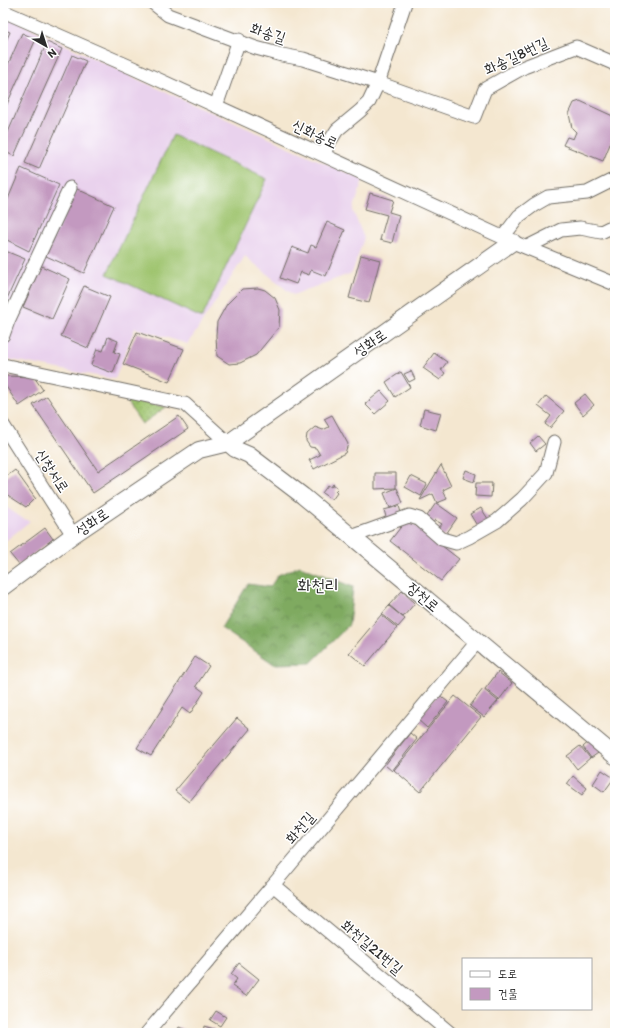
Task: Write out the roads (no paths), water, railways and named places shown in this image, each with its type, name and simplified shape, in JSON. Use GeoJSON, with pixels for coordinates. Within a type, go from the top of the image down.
{"type":"FeatureCollection","features":[{"type":"Feature","properties":{"kind":"main road","name":"성화로"},"geometry":{"type":"LineString","coordinates":[[3,587],[73,535],[199,450],[228,443],[514,242]]}},
{"type":"Feature","properties":{"kind":"main road","name":"장천로"},"geometry":{"type":"LineString","coordinates":[[228,443],[235,449],[249,455],[303,496],[615,756]]}},
{"type":"Feature","properties":{"kind":"street","name":"화송길"},"geometry":{"type":"LineString","coordinates":[[152,3],[168,15],[240,40],[263,50],[303,59],[378,83]]}},
{"type":"Feature","properties":{"kind":"street"},"geometry":{"type":"LineString","coordinates":[[324,155],[328,144],[337,130],[370,102],[378,83],[405,3]]}},
{"type":"Feature","properties":{"kind":"street","name":"신화송로"},"geometry":{"type":"LineString","coordinates":[[3,11],[514,242],[615,284]]}},
{"type":"Feature","properties":{"kind":"street"},"geometry":{"type":"LineString","coordinates":[[216,106],[240,40]]}},
{"type":"Feature","properties":{"kind":"street","name":"화송길8번길"},"geometry":{"type":"LineString","coordinates":[[378,83],[474,117],[485,89],[524,67],[576,47],[614,63]]}},
{"type":"Feature","properties":{"kind":"street"},"geometry":{"type":"LineString","coordinates":[[615,182],[611,180],[586,193],[548,197],[534,205],[520,216],[514,242],[561,230],[580,228],[601,232],[609,228],[615,231]]}},
{"type":"Feature","properties":{"kind":"street"},"geometry":{"type":"LineString","coordinates":[[3,335],[8,321],[70,188]]}},
{"type":"Feature","properties":{"kind":"street"},"geometry":{"type":"LineString","coordinates":[[3,365],[185,404],[228,443]]}},
{"type":"Feature","properties":{"kind":"street","name":"신창서로"},"geometry":{"type":"LineString","coordinates":[[3,425],[73,535]]}},
{"type":"Feature","properties":{"kind":"street"},"geometry":{"type":"LineString","coordinates":[[351,537],[409,516],[418,519],[442,539],[456,543],[469,537],[497,521],[522,499],[546,473],[554,442]]}},
{"type":"Feature","properties":{"kind":"street","name":"화천길"},"geometry":{"type":"LineString","coordinates":[[147,1033],[477,642]]}},
{"type":"Feature","properties":{"kind":"street","name":"화천길21번길"},"geometry":{"type":"LineString","coordinates":[[273,885],[450,1033]]}},
{"type":"Feature","properties":{"kind":"district","name":"화천리"},"geometry":{"type":"Point","coordinates":[318,585]}}]}
